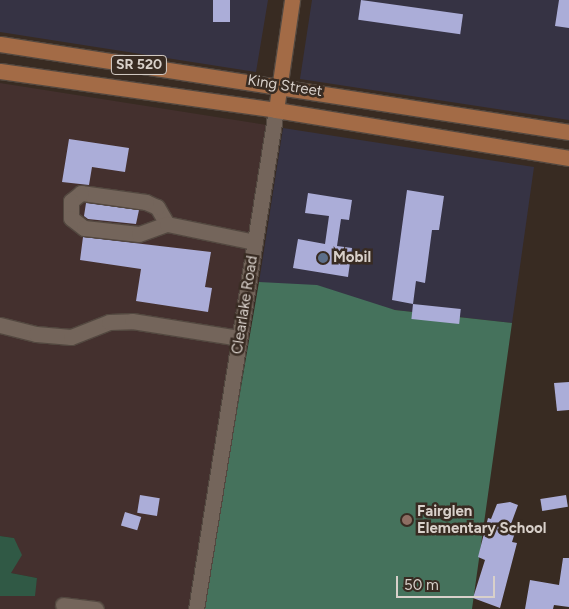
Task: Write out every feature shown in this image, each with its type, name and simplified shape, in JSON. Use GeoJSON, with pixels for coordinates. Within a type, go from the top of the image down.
{"type":"FeatureCollection","features":[{"type":"Feature","properties":{"kind":"main road","name":"Clearlake Road"},"geometry":{"type":"LineString","coordinates":[[276,110],[292,0]]}},
{"type":"Feature","properties":{"kind":"main road","name":"King Street"},"geometry":{"type":"LineString","coordinates":[[0,44],[279,85],[569,132]]}},
{"type":"Feature","properties":{"kind":"main road","name":"King Street"},"geometry":{"type":"LineString","coordinates":[[0,71],[276,110],[569,158]]}},
{"type":"Feature","properties":{"kind":"street","name":"Clearlake Road"},"geometry":{"type":"LineString","coordinates":[[196,609],[276,110]]}},
{"type":"Feature","properties":{"kind":"street"},"geometry":{"type":"LineString","coordinates":[[167,224],[157,207],[146,202],[82,193],[71,201],[71,218],[84,228],[139,234],[167,224],[255,242]]}},
{"type":"Feature","properties":{"kind":"street"},"geometry":{"type":"LineString","coordinates":[[0,325],[64,337],[109,322],[132,321],[239,338]]}},
{"type":"Feature","properties":{"kind":"street"},"geometry":{"type":"LineString","coordinates":[[64,605],[96,609]]}},
{"type":"Feature","properties":{"kind":"shaded area"},"geometry":{"type":"Polygon","coordinates":[[[0,0],[268,0],[256,72],[0,32],[0,0]]]}},
{"type":"Feature","properties":{"kind":"shaded area"},"geometry":{"type":"Polygon","coordinates":[[[312,0],[569,0],[569,120],[300,79],[312,0]]]}},
{"type":"Feature","properties":{"kind":"shaded area"},"geometry":{"type":"Polygon","coordinates":[[[0,83],[267,125],[189,609],[0,609],[0,596],[34,596],[37,578],[11,573],[14,538],[0,536],[0,83]]]}},
{"type":"Feature","properties":{"kind":"shaded area"},"geometry":{"type":"Polygon","coordinates":[[[283,128],[534,167],[512,323],[395,310],[259,282],[283,128]]]}},
{"type":"Feature","properties":{"kind":"green space"},"geometry":{"type":"Polygon","coordinates":[[[259,282],[317,285],[395,310],[512,323],[472,609],[203,609],[259,282]]]}},
{"type":"Feature","properties":{"kind":"green space"},"geometry":{"type":"Polygon","coordinates":[[[0,536],[14,538],[22,555],[11,573],[37,578],[35,596],[0,596],[0,536]]]}},
{"type":"Feature","properties":{"kind":"building"},"geometry":{"type":"Polygon","coordinates":[[[213,0],[230,0],[230,22],[213,22],[213,0]]]}},
{"type":"Feature","properties":{"kind":"building"},"geometry":{"type":"Polygon","coordinates":[[[361,0],[463,14],[460,34],[358,20],[361,0]]]}},
{"type":"Feature","properties":{"kind":"building"},"geometry":{"type":"Polygon","coordinates":[[[559,0],[569,0],[569,28],[555,26],[559,0]]]}},
{"type":"Feature","properties":{"kind":"building"},"geometry":{"type":"Polygon","coordinates":[[[69,139],[129,148],[125,172],[92,167],[89,185],[62,182],[69,139]]]}},
{"type":"Feature","properties":{"kind":"building"},"geometry":{"type":"Polygon","coordinates":[[[407,190],[444,196],[439,230],[432,230],[425,283],[416,281],[413,304],[392,300],[407,190]]]}},
{"type":"Feature","properties":{"kind":"building"},"geometry":{"type":"Polygon","coordinates":[[[308,193],[352,200],[349,220],[341,219],[337,246],[352,248],[348,277],[293,268],[298,239],[325,244],[329,216],[305,213],[308,193]]]}},
{"type":"Feature","properties":{"kind":"building"},"geometry":{"type":"Polygon","coordinates":[[[86,203],[139,210],[136,224],[88,219],[84,216],[86,203]]]}},
{"type":"Feature","properties":{"kind":"building"},"geometry":{"type":"Polygon","coordinates":[[[83,237],[211,252],[205,287],[212,288],[208,312],[136,301],[141,269],[80,260],[83,237]]]}},
{"type":"Feature","properties":{"kind":"building"},"geometry":{"type":"Polygon","coordinates":[[[413,304],[461,309],[459,324],[411,319],[413,304]]]}},
{"type":"Feature","properties":{"kind":"building"},"geometry":{"type":"Polygon","coordinates":[[[569,382],[569,410],[557,411],[554,383],[569,382]]]}},
{"type":"Feature","properties":{"kind":"building"},"geometry":{"type":"Polygon","coordinates":[[[140,495],[160,498],[157,516],[137,513],[140,495]]]}},
{"type":"Feature","properties":{"kind":"building"},"geometry":{"type":"Polygon","coordinates":[[[566,495],[568,507],[542,511],[540,499],[566,495]]]}},
{"type":"Feature","properties":{"kind":"building"},"geometry":{"type":"Polygon","coordinates":[[[510,502],[518,505],[511,524],[517,526],[512,542],[517,543],[500,608],[473,598],[485,560],[478,557],[488,518],[491,519],[497,504],[510,502]]]}},
{"type":"Feature","properties":{"kind":"building"},"geometry":{"type":"Polygon","coordinates":[[[125,512],[141,517],[137,530],[121,525],[125,512]]]}},
{"type":"Feature","properties":{"kind":"building"},"geometry":{"type":"Polygon","coordinates":[[[563,558],[569,558],[569,607],[554,605],[553,609],[525,609],[530,580],[559,585],[563,558]]]}},
{"type":"Feature","properties":{"kind":"place","name":"Mobil"},"geometry":{"type":"Point","coordinates":[323,258]}},
{"type":"Feature","properties":{"kind":"place","name":"Fairglen Elementary School"},"geometry":{"type":"Point","coordinates":[407,520]}}]}
